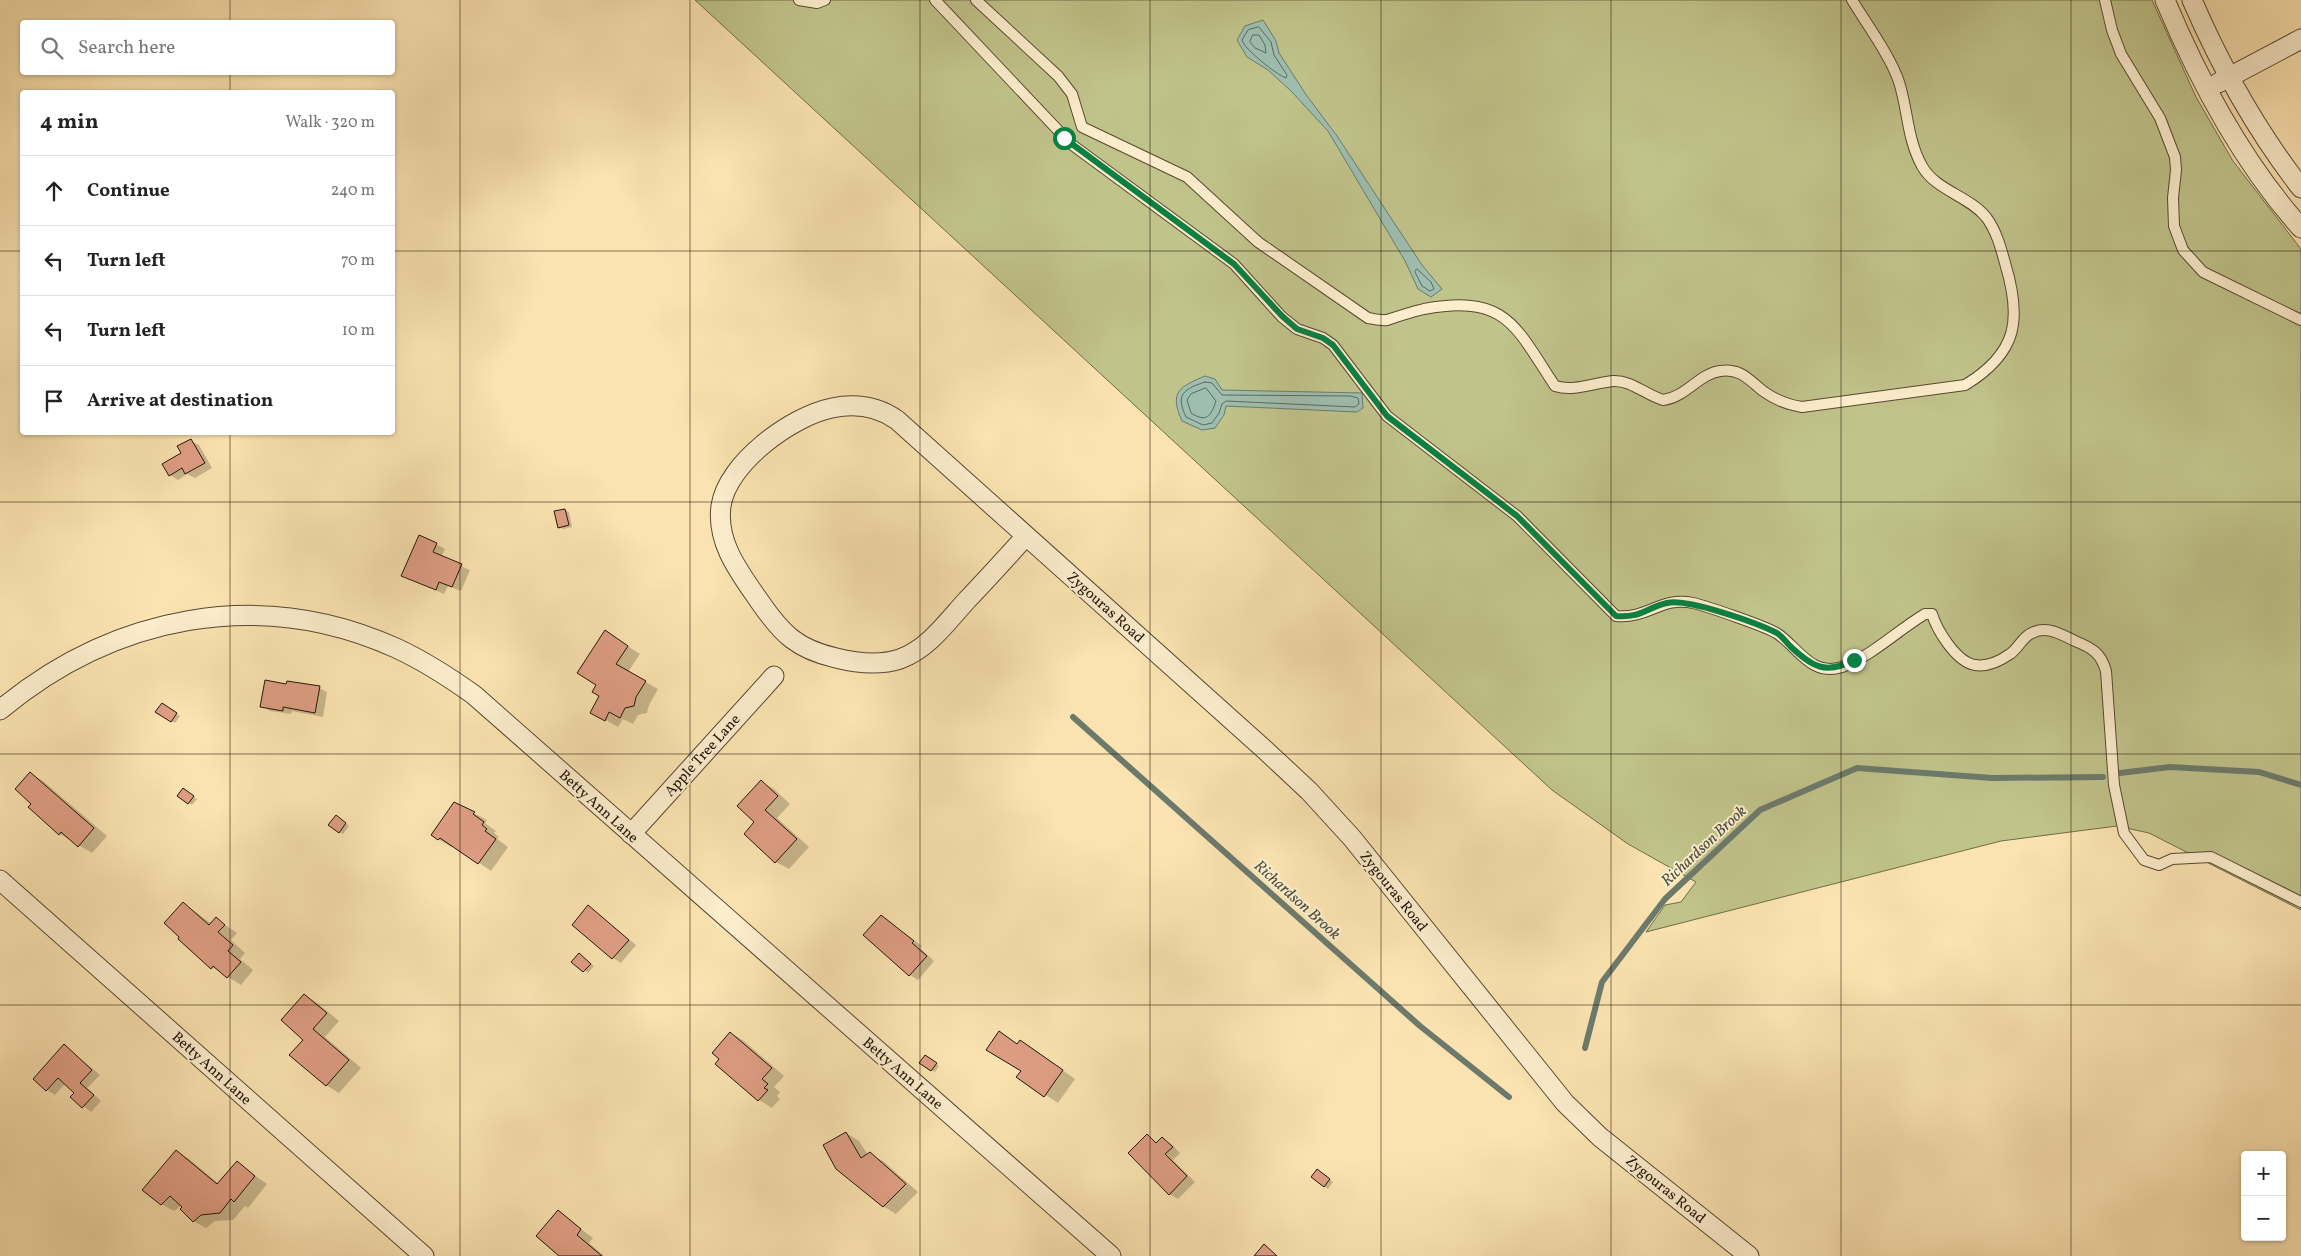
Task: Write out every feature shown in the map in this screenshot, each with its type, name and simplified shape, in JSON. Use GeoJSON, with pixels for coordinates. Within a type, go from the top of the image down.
{"type":"FeatureCollection","features":[{"type":"Feature","properties":{"kind":"street"},"geometry":{"type":"LineString","coordinates":[[2165,0],[2207,89],[2230,130],[2272,191],[2301,228]]}},
{"type":"Feature","properties":{"kind":"street"},"geometry":{"type":"LineString","coordinates":[[2192,0],[2229,77],[2270,145],[2301,188]]}},
{"type":"Feature","properties":{"kind":"street"},"geometry":{"type":"LineString","coordinates":[[2207,89],[2301,40]]}},
{"type":"Feature","properties":{"kind":"street","name":"Zygouras Road"},"geometry":{"type":"LineString","coordinates":[[1026,536],[921,648],[898,659],[863,663],[819,653],[785,635],[734,563],[722,532],[721,506],[727,487],[737,470],[774,437],[820,411],[844,406],[868,406],[897,420],[1264,749],[1331,814],[1551,1086],[1581,1120],[1749,1256]]}},
{"type":"Feature","properties":{"kind":"street","name":"Betty Ann Lane"},"geometry":{"type":"LineString","coordinates":[[0,710],[47,674],[74,658],[108,643],[158,626],[211,618],[249,616],[309,621],[367,637],[396,648],[448,677],[474,695],[1111,1256]]}},
{"type":"Feature","properties":{"kind":"street","name":"Apple Tree Lane"},"geometry":{"type":"LineString","coordinates":[[631,834],[774,676]]}},
{"type":"Feature","properties":{"kind":"street","name":"Betty Ann Lane"},"geometry":{"type":"LineString","coordinates":[[0,880],[424,1256]]}},
{"type":"Feature","properties":{"kind":"lane"},"geometry":{"type":"LineString","coordinates":[[799,0],[817,3],[826,0]]}},
{"type":"Feature","properties":{"kind":"lane"},"geometry":{"type":"LineString","coordinates":[[935,0],[1070,144],[1234,264],[1282,316],[1297,329],[1323,338],[1333,345],[1387,416],[1517,516],[1616,616],[1639,615],[1672,602],[1694,603],[1778,634],[1807,661],[1817,667],[1830,668],[1842,667],[1925,614],[1932,614],[1941,634],[1952,648],[1973,665],[1988,665],[2011,654],[2031,633],[2046,630],[2060,633],[2087,645],[2103,659],[2106,671],[2114,785],[2124,833],[2144,860],[2159,865],[2172,859],[2211,857],[2301,902]]}},
{"type":"Feature","properties":{"kind":"lane"},"geometry":{"type":"LineString","coordinates":[[976,0],[1058,76],[1072,94],[1082,127],[1187,177],[1258,242],[1368,318],[1387,320],[1395,316],[1441,306],[1486,309],[1501,316],[1523,335],[1555,386],[1565,389],[1613,381],[1624,382],[1663,400],[1682,394],[1718,371],[1728,370],[1738,371],[1748,377],[1762,390],[1790,405],[1802,407],[1965,385],[1985,373],[2000,357],[2010,339],[2014,326],[2012,289],[1994,232],[1987,218],[1975,206],[1930,177],[1922,167],[1913,148],[1898,80],[1852,0]]}},
{"type":"Feature","properties":{"kind":"lane"},"geometry":{"type":"LineString","coordinates":[[2105,0],[2112,30],[2121,54],[2160,118],[2175,158],[2174,226],[2184,250],[2203,272],[2301,320]]}},
{"type":"Feature","properties":{"kind":"green space"},"geometry":{"type":"Polygon","coordinates":[[[695,0],[2152,0],[2196,97],[2233,161],[2301,249],[2301,910],[2149,833],[2117,826],[2001,841],[1646,932],[1665,905],[1681,902],[1696,882],[1628,844],[1552,790],[695,0]]]}},
{"type":"Feature","properties":{"kind":"water"},"geometry":{"type":"Polygon","coordinates":[[[1263,20],[1276,41],[1279,53],[1307,96],[1337,136],[1422,265],[1442,289],[1431,297],[1418,289],[1405,261],[1328,131],[1291,91],[1268,70],[1247,57],[1237,40],[1245,26],[1263,20]]]}},
{"type":"Feature","properties":{"kind":"water"},"geometry":{"type":"Polygon","coordinates":[[[1205,376],[1215,379],[1222,390],[1362,393],[1363,408],[1357,412],[1226,406],[1224,415],[1215,428],[1202,430],[1182,421],[1176,403],[1179,392],[1183,387],[1205,376]]]}},
{"type":"Feature","properties":{"kind":"building"},"geometry":{"type":"Polygon","coordinates":[[[191,439],[205,463],[185,474],[182,468],[169,476],[162,464],[181,453],[177,446],[191,439]]]}},
{"type":"Feature","properties":{"kind":"building"},"geometry":{"type":"Polygon","coordinates":[[[565,509],[569,525],[558,528],[554,511],[565,509]]]}},
{"type":"Feature","properties":{"kind":"building"},"geometry":{"type":"Polygon","coordinates":[[[419,535],[437,543],[433,552],[462,564],[452,587],[439,582],[436,590],[401,576],[419,535]]]}},
{"type":"Feature","properties":{"kind":"building"},"geometry":{"type":"Polygon","coordinates":[[[605,630],[628,646],[616,664],[646,681],[636,697],[634,706],[625,708],[620,718],[609,712],[605,721],[590,713],[599,696],[592,692],[596,685],[577,673],[605,630]]]}},
{"type":"Feature","properties":{"kind":"building"},"geometry":{"type":"Polygon","coordinates":[[[265,680],[286,684],[287,681],[320,686],[315,713],[283,707],[283,711],[260,707],[265,680]]]}},
{"type":"Feature","properties":{"kind":"building"},"geometry":{"type":"Polygon","coordinates":[[[162,703],[177,713],[171,722],[155,712],[162,703]]]}},
{"type":"Feature","properties":{"kind":"building"},"geometry":{"type":"Polygon","coordinates":[[[30,772],[94,828],[78,847],[61,832],[59,835],[28,807],[31,804],[15,789],[30,772]]]}},
{"type":"Feature","properties":{"kind":"building"},"geometry":{"type":"Polygon","coordinates":[[[761,780],[778,796],[765,810],[797,839],[775,863],[744,834],[754,822],[737,806],[761,780]]]}},
{"type":"Feature","properties":{"kind":"building"},"geometry":{"type":"Polygon","coordinates":[[[183,788],[194,796],[188,804],[177,796],[183,788]]]}},
{"type":"Feature","properties":{"kind":"building"},"geometry":{"type":"Polygon","coordinates":[[[454,802],[475,812],[473,814],[484,822],[482,825],[487,829],[485,831],[496,839],[478,864],[440,838],[438,840],[431,835],[454,802]]]}},
{"type":"Feature","properties":{"kind":"building"},"geometry":{"type":"Polygon","coordinates":[[[336,815],[346,823],[339,833],[328,825],[336,815]]]}},
{"type":"Feature","properties":{"kind":"building"},"geometry":{"type":"Polygon","coordinates":[[[183,902],[209,925],[216,917],[225,925],[218,932],[233,945],[228,951],[241,962],[227,978],[213,966],[211,969],[178,939],[179,937],[164,923],[183,902]]]}},
{"type":"Feature","properties":{"kind":"building"},"geometry":{"type":"Polygon","coordinates":[[[588,905],[629,940],[612,959],[572,925],[588,905]]]}},
{"type":"Feature","properties":{"kind":"building"},"geometry":{"type":"Polygon","coordinates":[[[881,915],[914,941],[912,943],[927,956],[909,976],[863,935],[881,915]]]}},
{"type":"Feature","properties":{"kind":"building"},"geometry":{"type":"Polygon","coordinates":[[[579,953],[591,964],[583,972],[571,962],[579,953]]]}},
{"type":"Feature","properties":{"kind":"building"},"geometry":{"type":"Polygon","coordinates":[[[304,994],[327,1013],[313,1029],[349,1060],[326,1086],[289,1055],[303,1040],[281,1020],[304,994]]]}},
{"type":"Feature","properties":{"kind":"building"},"geometry":{"type":"Polygon","coordinates":[[[999,1031],[1017,1044],[1020,1040],[1063,1070],[1044,1097],[1016,1077],[1021,1071],[986,1050],[999,1031]]]}},
{"type":"Feature","properties":{"kind":"building"},"geometry":{"type":"Polygon","coordinates":[[[730,1032],[772,1068],[762,1079],[768,1084],[764,1088],[768,1090],[758,1101],[715,1064],[719,1059],[712,1053],[730,1032]]]}},
{"type":"Feature","properties":{"kind":"building"},"geometry":{"type":"Polygon","coordinates":[[[64,1044],[92,1070],[80,1083],[94,1095],[82,1108],[70,1097],[74,1093],[58,1078],[46,1091],[33,1079],[64,1044]]]}},
{"type":"Feature","properties":{"kind":"building"},"geometry":{"type":"Polygon","coordinates":[[[925,1055],[937,1063],[931,1071],[919,1063],[925,1055]]]}},
{"type":"Feature","properties":{"kind":"building"},"geometry":{"type":"Polygon","coordinates":[[[846,1132],[861,1158],[870,1152],[906,1184],[883,1207],[836,1169],[823,1145],[846,1132]]]}},
{"type":"Feature","properties":{"kind":"building"},"geometry":{"type":"Polygon","coordinates":[[[1147,1134],[1156,1143],[1162,1137],[1173,1147],[1165,1154],[1187,1176],[1169,1195],[1128,1153],[1147,1134]]]}},
{"type":"Feature","properties":{"kind":"building"},"geometry":{"type":"Polygon","coordinates":[[[176,1150],[217,1184],[237,1161],[255,1176],[234,1202],[231,1199],[220,1213],[201,1215],[193,1222],[180,1209],[182,1207],[170,1196],[161,1205],[142,1190],[176,1150]]]}},
{"type":"Feature","properties":{"kind":"building"},"geometry":{"type":"Polygon","coordinates":[[[1317,1169],[1330,1179],[1324,1187],[1311,1177],[1317,1169]]]}},
{"type":"Feature","properties":{"kind":"building"},"geometry":{"type":"Polygon","coordinates":[[[558,1210],[581,1229],[577,1235],[602,1256],[559,1256],[536,1236],[558,1210]]]}},
{"type":"Feature","properties":{"kind":"building"},"geometry":{"type":"Polygon","coordinates":[[[1264,1244],[1277,1256],[1254,1256],[1264,1244]]]}},
{"type":"Feature","properties":{"kind":"waterway","name":"Richardson Brook"},"geometry":{"type":"LineString","coordinates":[[1073,717],[1420,1026],[1509,1097]]}},
{"type":"Feature","properties":{"kind":"waterway","name":"Richardson Brook"},"geometry":{"type":"LineString","coordinates":[[2120,773],[2170,767],[2259,772],[2301,785]]}},
{"type":"Feature","properties":{"kind":"waterway","name":"Richardson Brook"},"geometry":{"type":"LineString","coordinates":[[1585,1048],[1602,982],[1665,899],[1760,810],[1857,768],[1992,778],[2103,777]]}},
{"type":"Feature","properties":{"kind":"route"},"geometry":{"type":"LineString","coordinates":[[1064,138],[1234,264],[1256,290],[1297,329],[1323,338],[1333,345],[1387,416],[1517,516],[1598,600],[1616,616],[1629,617],[1639,615],[1665,603],[1678,601],[1694,603],[1778,634],[1801,656],[1817,667],[1842,667],[1854,660]]}}]}
